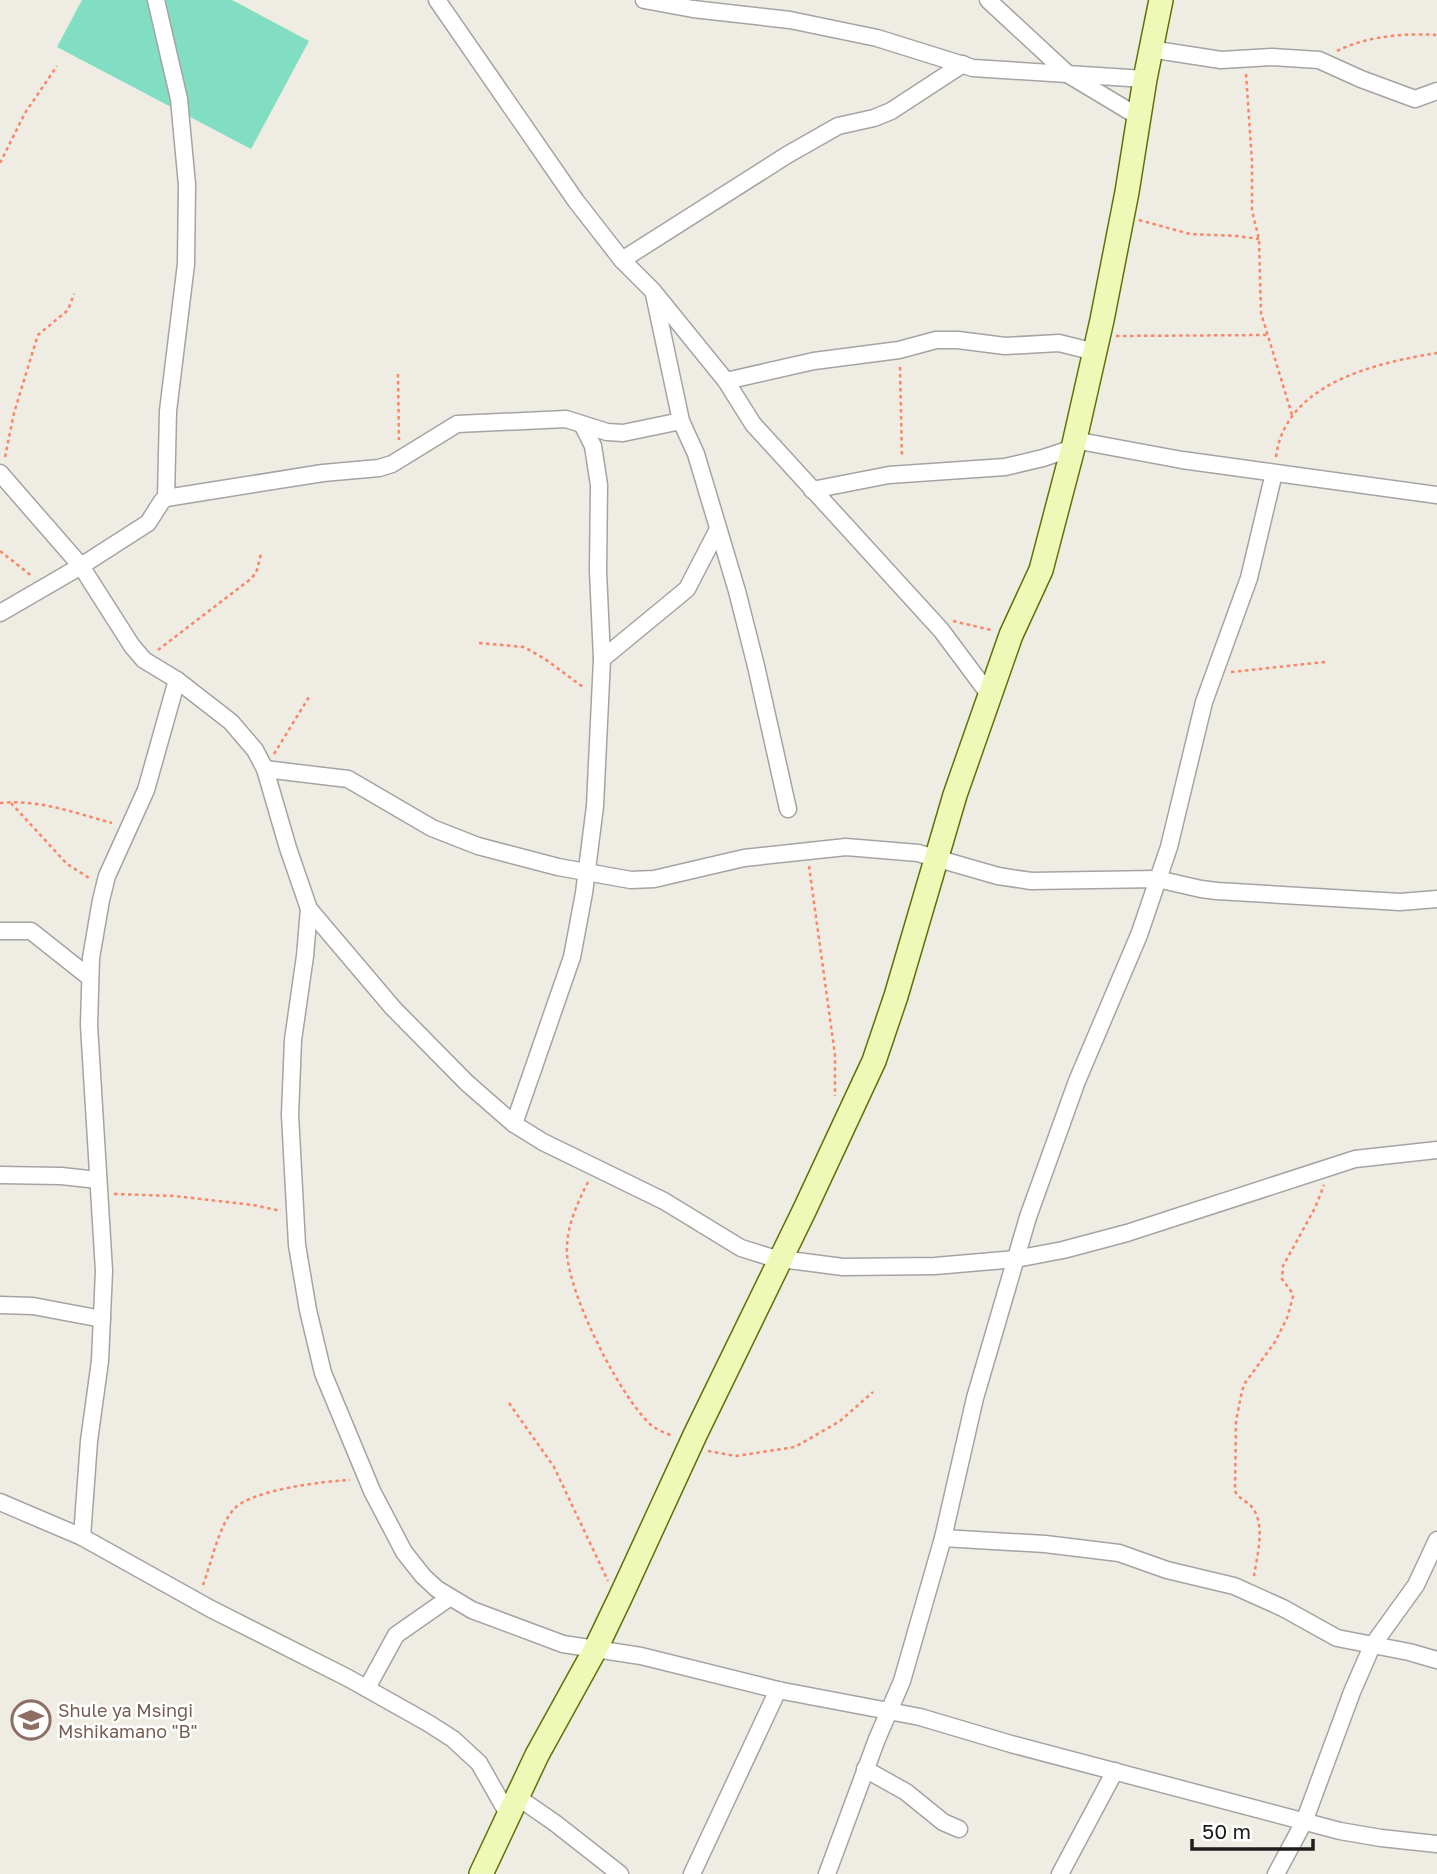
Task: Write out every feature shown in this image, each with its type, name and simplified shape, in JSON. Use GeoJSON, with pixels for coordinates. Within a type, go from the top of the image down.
{"type":"FeatureCollection","features":[{"type":"Feature","properties":{"kind":"street"},"geometry":{"type":"LineString","coordinates":[[156,0],[179,99],[187,185],[186,264],[168,411],[166,498]]}},
{"type":"Feature","properties":{"kind":"street"},"geometry":{"type":"LineString","coordinates":[[437,0],[576,201],[622,260],[653,291],[726,381],[753,424],[957,651],[990,697]]}},
{"type":"Feature","properties":{"kind":"street"},"geometry":{"type":"LineString","coordinates":[[644,0],[693,9],[790,20],[877,38],[987,69],[1145,79]]}},
{"type":"Feature","properties":{"kind":"street"},"geometry":{"type":"LineString","coordinates":[[988,0],[1069,75],[1139,117]]}},
{"type":"Feature","properties":{"kind":"street"},"geometry":{"type":"LineString","coordinates":[[481,1874],[565,1700],[596,1648],[874,1061],[896,996],[955,795],[1012,635],[1041,570],[1097,344],[1161,0]]}},
{"type":"Feature","properties":{"kind":"street"},"geometry":{"type":"LineString","coordinates":[[1150,50],[1221,60],[1272,57],[1318,61],[1415,99],[1437,92]]}},
{"type":"Feature","properties":{"kind":"street"},"geometry":{"type":"LineString","coordinates":[[622,260],[787,155],[838,126],[891,111],[963,64]]}},
{"type":"Feature","properties":{"kind":"street"},"geometry":{"type":"LineString","coordinates":[[653,291],[681,421],[696,454],[737,591],[788,809]]}},
{"type":"Feature","properties":{"kind":"street"},"geometry":{"type":"LineString","coordinates":[[726,381],[814,361],[900,350],[936,340],[1004,346],[1059,342],[1097,344]]}},
{"type":"Feature","properties":{"kind":"street"},"geometry":{"type":"LineString","coordinates":[[0,613],[148,523],[166,498],[323,473],[379,468],[457,424],[562,419],[583,426],[623,433],[681,421]]}},
{"type":"Feature","properties":{"kind":"street"},"geometry":{"type":"LineString","coordinates":[[514,1124],[572,957],[587,873],[595,806],[602,659],[598,571],[599,485],[593,446],[583,426]]}},
{"type":"Feature","properties":{"kind":"street"},"geometry":{"type":"LineString","coordinates":[[812,490],[889,475],[1005,467],[1043,458],[1074,444],[1437,495]]}},
{"type":"Feature","properties":{"kind":"street"},"geometry":{"type":"LineString","coordinates":[[827,1874],[865,1769],[902,1681],[943,1538],[975,1398],[1028,1217],[1077,1082],[1139,934],[1177,817],[1201,713],[1249,578],[1274,473]]}},
{"type":"Feature","properties":{"kind":"street"},"geometry":{"type":"LineString","coordinates":[[1,474],[80,566],[144,660],[177,680],[244,735],[265,769],[309,908],[393,1007],[467,1083],[514,1124],[543,1142],[664,1201],[741,1248],[780,1259],[835,1266],[935,1266],[1016,1259],[1063,1250],[1156,1224],[1368,1156],[1437,1150]]}},
{"type":"Feature","properties":{"kind":"street"},"geometry":{"type":"LineString","coordinates":[[602,659],[687,589],[717,531]]}},
{"type":"Feature","properties":{"kind":"street"},"geometry":{"type":"LineString","coordinates":[[82,1537],[89,1441],[100,1361],[104,1271],[89,1025],[89,977],[104,887],[153,767],[177,680]]}},
{"type":"Feature","properties":{"kind":"street"},"geometry":{"type":"LineString","coordinates":[[265,769],[348,779],[432,828],[500,852],[587,873],[631,880],[649,880],[734,859],[853,848],[911,852],[998,876],[1031,881],[1157,879],[1201,890],[1400,902],[1437,899]]}},
{"type":"Feature","properties":{"kind":"street"},"geometry":{"type":"LineString","coordinates":[[309,908],[291,1066],[291,1129],[299,1258],[318,1357],[367,1479],[404,1552],[423,1576],[449,1598],[472,1610],[563,1644],[641,1656],[778,1690],[920,1717],[1304,1822],[1381,1839],[1437,1844]]}},
{"type":"Feature","properties":{"kind":"street"},"geometry":{"type":"LineString","coordinates":[[0,931],[31,931],[89,977]]}},
{"type":"Feature","properties":{"kind":"street"},"geometry":{"type":"LineString","coordinates":[[0,1175],[61,1176],[99,1187]]}},
{"type":"Feature","properties":{"kind":"street"},"geometry":{"type":"LineString","coordinates":[[0,1305],[33,1306],[102,1319]]}},
{"type":"Feature","properties":{"kind":"street"},"geometry":{"type":"LineString","coordinates":[[0,1502],[82,1537],[270,1640],[367,1688],[453,1739],[479,1763],[512,1805],[555,1823],[620,1874]]}},
{"type":"Feature","properties":{"kind":"street"},"geometry":{"type":"LineString","coordinates":[[943,1538],[1108,1551],[1252,1594],[1338,1638],[1437,1660]]}},
{"type":"Feature","properties":{"kind":"street"},"geometry":{"type":"LineString","coordinates":[[1276,1874],[1304,1822],[1372,1646],[1416,1585],[1437,1540]]}},
{"type":"Feature","properties":{"kind":"street"},"geometry":{"type":"LineString","coordinates":[[367,1688],[396,1635],[449,1598]]}},
{"type":"Feature","properties":{"kind":"street"},"geometry":{"type":"LineString","coordinates":[[691,1874],[778,1690]]}},
{"type":"Feature","properties":{"kind":"street"},"geometry":{"type":"LineString","coordinates":[[865,1769],[906,1792],[943,1822],[959,1829]]}},
{"type":"Feature","properties":{"kind":"street"},"geometry":{"type":"LineString","coordinates":[[1060,1874],[1115,1771]]}},
{"type":"Feature","properties":{"kind":"path"},"geometry":{"type":"LineString","coordinates":[[1318,61],[1356,43],[1437,35]]}},
{"type":"Feature","properties":{"kind":"path"},"geometry":{"type":"LineString","coordinates":[[1246,58],[1252,211],[1259,239],[1261,313],[1292,415]]}},
{"type":"Feature","properties":{"kind":"path"},"geometry":{"type":"LineString","coordinates":[[0,163],[25,113],[57,66]]}},
{"type":"Feature","properties":{"kind":"path"},"geometry":{"type":"LineString","coordinates":[[1123,215],[1190,234],[1259,239]]}},
{"type":"Feature","properties":{"kind":"path"},"geometry":{"type":"LineString","coordinates":[[1,474],[14,413],[38,335],[68,310],[74,294]]}},
{"type":"Feature","properties":{"kind":"path"},"geometry":{"type":"LineString","coordinates":[[1097,344],[1267,335]]}},
{"type":"Feature","properties":{"kind":"path"},"geometry":{"type":"LineString","coordinates":[[900,350],[905,474]]}},
{"type":"Feature","properties":{"kind":"path"},"geometry":{"type":"LineString","coordinates":[[1274,473],[1278,441],[1292,415],[1316,392],[1396,360],[1437,353]]}},
{"type":"Feature","properties":{"kind":"path"},"geometry":{"type":"LineString","coordinates":[[398,374],[399,458]]}},
{"type":"Feature","properties":{"kind":"path"},"geometry":{"type":"LineString","coordinates":[[0,551],[44,586]]}},
{"type":"Feature","properties":{"kind":"path"},"geometry":{"type":"LineString","coordinates":[[144,660],[252,578],[261,554]]}},
{"type":"Feature","properties":{"kind":"path"},"geometry":{"type":"LineString","coordinates":[[923,612],[1012,635]]}},
{"type":"Feature","properties":{"kind":"path"},"geometry":{"type":"LineString","coordinates":[[479,643],[524,647],[585,688],[600,705]]}},
{"type":"Feature","properties":{"kind":"path"},"geometry":{"type":"LineString","coordinates":[[1214,672],[1325,662]]}},
{"type":"Feature","properties":{"kind":"path"},"geometry":{"type":"LineString","coordinates":[[265,769],[309,697]]}},
{"type":"Feature","properties":{"kind":"path"},"geometry":{"type":"LineString","coordinates":[[10,802],[67,864],[104,887]]}},
{"type":"Feature","properties":{"kind":"path"},"geometry":{"type":"LineString","coordinates":[[0,803],[56,807],[129,828]]}},
{"type":"Feature","properties":{"kind":"path"},"geometry":{"type":"LineString","coordinates":[[807,853],[835,1055],[835,1103]]}},
{"type":"Feature","properties":{"kind":"path"},"geometry":{"type":"LineString","coordinates":[[595,1166],[575,1208],[567,1243],[569,1264],[591,1329],[616,1377],[643,1416],[657,1430],[713,1453],[736,1456],[796,1447],[840,1421],[873,1392]]}},
{"type":"Feature","properties":{"kind":"path"},"geometry":{"type":"LineString","coordinates":[[1252,1594],[1259,1526],[1255,1511],[1248,1502],[1237,1496],[1235,1491],[1238,1406],[1245,1383],[1275,1342],[1292,1306],[1292,1291],[1282,1279],[1283,1266],[1315,1208],[1330,1166]]}},
{"type":"Feature","properties":{"kind":"path"},"geometry":{"type":"LineString","coordinates":[[99,1187],[295,1211]]}},
{"type":"Feature","properties":{"kind":"path"},"geometry":{"type":"LineString","coordinates":[[509,1403],[554,1467],[599,1566],[620,1598]]}},
{"type":"Feature","properties":{"kind":"path"},"geometry":{"type":"LineString","coordinates":[[197,1601],[225,1527],[236,1507],[253,1497],[285,1489],[322,1482],[367,1479]]}},
{"type":"Feature","properties":{"kind":"green space"},"geometry":{"type":"Polygon","coordinates":[[[82,0],[232,0],[309,41],[251,149],[57,47],[82,0]]]}},
{"type":"Feature","properties":{"kind":"place","name":"Shule ya Msingi Mshikamano \"B\""},"geometry":{"type":"Point","coordinates":[31,1720]}}]}
